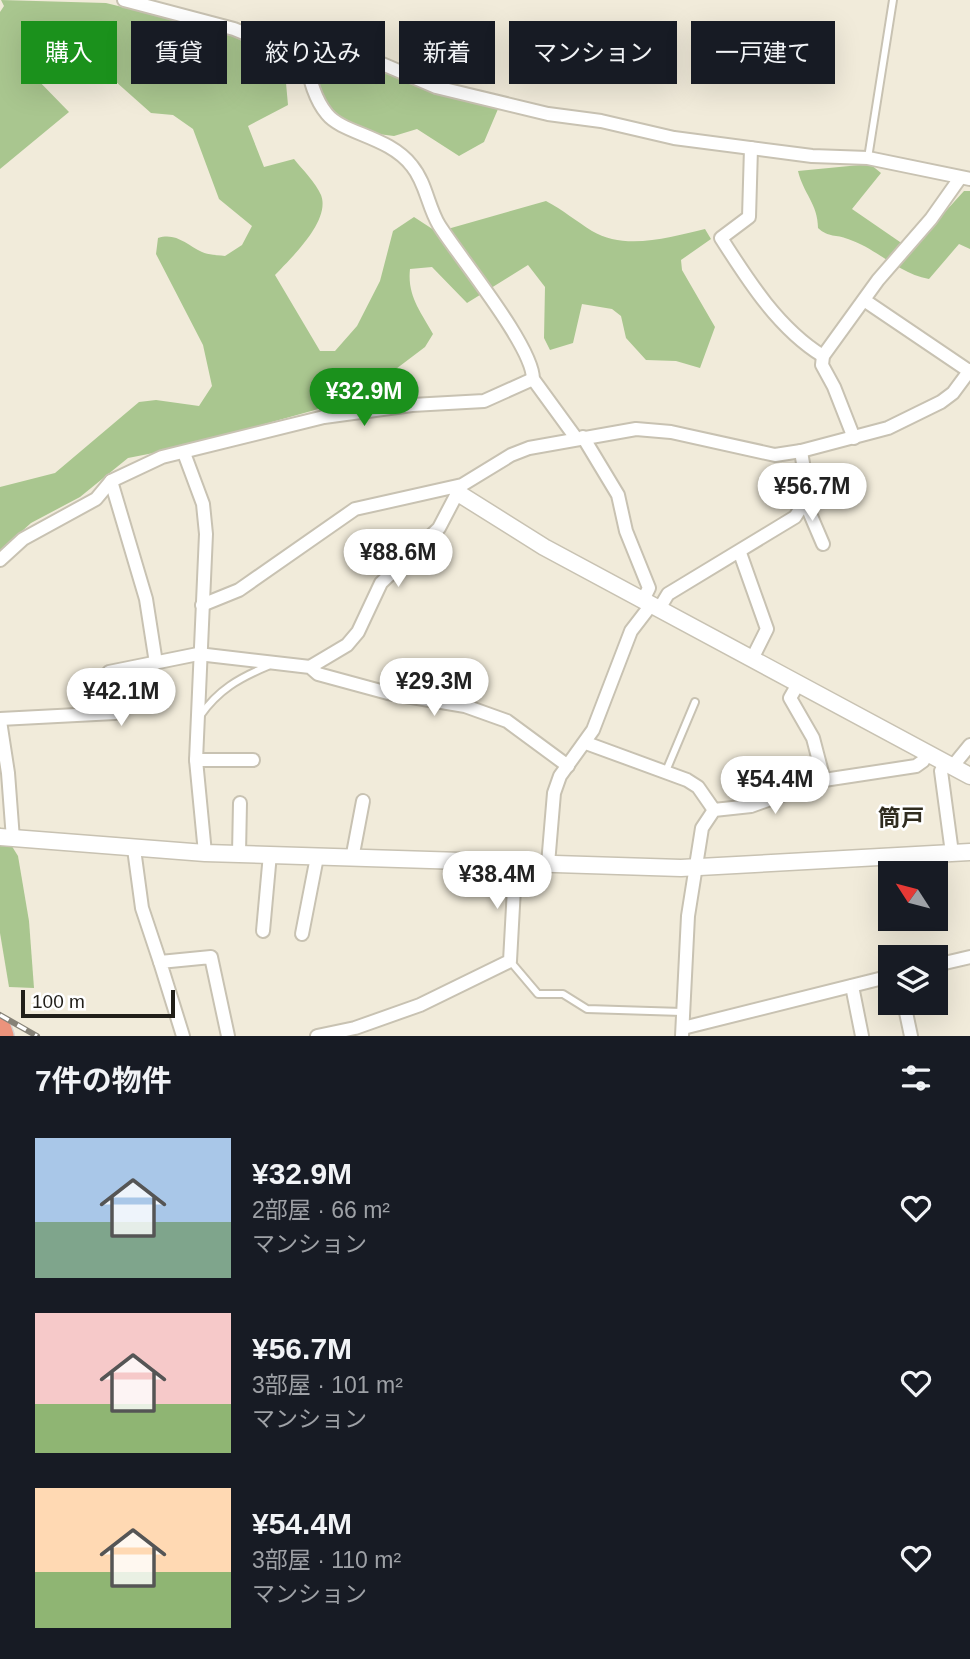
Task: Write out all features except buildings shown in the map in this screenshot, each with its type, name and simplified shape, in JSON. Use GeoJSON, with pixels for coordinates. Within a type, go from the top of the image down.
{"type":"FeatureCollection","features":[{"type":"Feature","properties":{"kind":"highway"},"geometry":{"type":"LineString","coordinates":[[0,1030],[2,1036]]}},
{"type":"Feature","properties":{"kind":"street"},"geometry":{"type":"LineString","coordinates":[[124,0],[241,32]]}},
{"type":"Feature","properties":{"kind":"street"},"geometry":{"type":"LineString","coordinates":[[385,65],[436,88],[566,118],[601,121],[674,138],[812,156],[868,158],[965,178],[863,300],[823,356],[822,365],[834,387],[854,438]]}},
{"type":"Feature","properties":{"kind":"street"},"geometry":{"type":"LineString","coordinates":[[313,84],[328,116],[392,147],[412,166],[437,222],[511,330],[533,370],[533,379],[580,437],[618,495],[626,531],[649,588],[651,605]]}},
{"type":"Feature","properties":{"kind":"street"},"geometry":{"type":"LineString","coordinates":[[751,148],[749,217],[721,239],[756,293],[810,348],[823,356]]}},
{"type":"Feature","properties":{"kind":"street"},"geometry":{"type":"LineString","coordinates":[[202,605],[239,590],[355,509],[460,489],[511,455],[580,437],[636,429],[671,432],[775,455],[801,452],[888,428],[941,402],[970,371],[863,300]]}},
{"type":"Feature","properties":{"kind":"street"},"geometry":{"type":"LineString","coordinates":[[0,560],[23,539],[96,499],[111,481],[162,457],[324,417],[412,405],[484,401],[533,379]]}},
{"type":"Feature","properties":{"kind":"street"},"geometry":{"type":"LineString","coordinates":[[801,452],[806,502],[822,544]]}},
{"type":"Feature","properties":{"kind":"street"},"geometry":{"type":"LineString","coordinates":[[184,453],[203,504],[205,534],[198,654],[196,760],[205,853]]}},
{"type":"Feature","properties":{"kind":"street"},"geometry":{"type":"LineString","coordinates":[[111,481],[146,598],[156,663]]}},
{"type":"Feature","properties":{"kind":"street"},"geometry":{"type":"LineString","coordinates":[[460,489],[523,535],[970,776]]}},
{"type":"Feature","properties":{"kind":"street"},"geometry":{"type":"LineString","coordinates":[[310,667],[347,645],[358,632],[381,583],[439,528],[460,489]]}},
{"type":"Feature","properties":{"kind":"street"},"geometry":{"type":"LineString","coordinates":[[548,864],[554,793],[568,766],[586,743],[615,680],[631,631],[651,605],[796,517],[806,502]]}},
{"type":"Feature","properties":{"kind":"street"},"geometry":{"type":"LineString","coordinates":[[740,553],[767,629],[752,659]]}},
{"type":"Feature","properties":{"kind":"street"},"geometry":{"type":"LineString","coordinates":[[568,766],[507,721],[465,706],[388,693],[318,674],[310,667],[198,654],[109,673],[117,701],[115,713],[0,720],[8,773],[6,838],[205,853],[695,867],[970,852]]}},
{"type":"Feature","properties":{"kind":"street"},"geometry":{"type":"LineString","coordinates":[[798,684],[790,698],[813,738],[824,780]]}},
{"type":"Feature","properties":{"kind":"street"},"geometry":{"type":"LineString","coordinates":[[586,743],[666,771],[698,787],[714,810]]}},
{"type":"Feature","properties":{"kind":"street"},"geometry":{"type":"LineString","coordinates":[[952,853],[941,771],[970,745]]}},
{"type":"Feature","properties":{"kind":"street"},"geometry":{"type":"LineString","coordinates":[[878,979],[682,1032],[688,916],[702,828],[714,810],[760,803],[824,780],[915,766],[923,761],[928,753]]}},
{"type":"Feature","properties":{"kind":"street"},"geometry":{"type":"LineString","coordinates":[[196,760],[253,760]]}},
{"type":"Feature","properties":{"kind":"street"},"geometry":{"type":"LineString","coordinates":[[352,859],[363,801]]}},
{"type":"Feature","properties":{"kind":"street"},"geometry":{"type":"LineString","coordinates":[[239,853],[240,803]]}},
{"type":"Feature","properties":{"kind":"street"},"geometry":{"type":"LineString","coordinates":[[134,849],[142,908],[183,1036]]}},
{"type":"Feature","properties":{"kind":"street"},"geometry":{"type":"LineString","coordinates":[[263,931],[270,854]]}},
{"type":"Feature","properties":{"kind":"street"},"geometry":{"type":"LineString","coordinates":[[302,934],[317,857]]}},
{"type":"Feature","properties":{"kind":"street"},"geometry":{"type":"LineString","coordinates":[[317,1036],[355,1028],[420,1005],[510,961],[513,915],[511,863]]}},
{"type":"Feature","properties":{"kind":"street"},"geometry":{"type":"LineString","coordinates":[[160,962],[211,957],[229,1036]]}},
{"type":"Feature","properties":{"kind":"street"},"geometry":{"type":"LineString","coordinates":[[948,963],[970,959]]}},
{"type":"Feature","properties":{"kind":"street"},"geometry":{"type":"LineString","coordinates":[[852,986],[862,1036]]}},
{"type":"Feature","properties":{"kind":"street"},"geometry":{"type":"LineString","coordinates":[[907,1015],[911,1036]]}},
{"type":"Feature","properties":{"kind":"lane"},"geometry":{"type":"LineString","coordinates":[[868,158],[893,0]]}},
{"type":"Feature","properties":{"kind":"lane"},"geometry":{"type":"LineString","coordinates":[[197,720],[213,698],[237,679],[275,663]]}},
{"type":"Feature","properties":{"kind":"lane"},"geometry":{"type":"LineString","coordinates":[[666,771],[695,702]]}},
{"type":"Feature","properties":{"kind":"lane"},"geometry":{"type":"LineString","coordinates":[[510,961],[538,994],[563,994],[580,1007],[682,1012]]}},
{"type":"Feature","properties":{"kind":"green space"},"geometry":{"type":"Polygon","coordinates":[[[1,0],[106,3],[179,21],[131,21],[131,84],[227,84],[227,33],[241,40],[241,84],[286,84],[288,105],[248,126],[264,167],[294,159],[321,195],[323,205],[315,227],[275,275],[320,351],[335,351],[357,326],[380,281],[393,231],[414,217],[437,232],[546,201],[592,231],[619,240],[648,240],[705,229],[711,239],[681,260],[682,270],[715,327],[700,368],[676,361],[646,360],[626,338],[621,316],[612,309],[582,304],[573,343],[550,350],[544,338],[545,287],[528,265],[467,303],[432,267],[410,269],[413,296],[433,334],[425,347],[388,375],[374,399],[322,408],[179,448],[128,458],[80,497],[31,523],[0,551],[0,487],[55,473],[139,402],[156,400],[199,406],[212,386],[203,345],[156,254],[158,238],[176,238],[204,253],[225,256],[242,245],[252,226],[219,199],[193,129],[173,115],[151,113],[117,83],[117,21],[21,21],[21,84],[42,84],[69,112],[0,169],[0,12],[4,6],[1,0]]]}},
{"type":"Feature","properties":{"kind":"green space"},"geometry":{"type":"Polygon","coordinates":[[[385,71],[399,76],[399,84],[418,84],[443,94],[498,109],[484,142],[459,156],[417,129],[394,136],[338,129],[319,84],[385,84],[385,71]]]}},
{"type":"Feature","properties":{"kind":"green space"},"geometry":{"type":"Polygon","coordinates":[[[870,164],[881,173],[852,209],[900,242],[913,247],[964,191],[970,191],[970,249],[959,244],[929,279],[907,272],[859,243],[818,228],[816,212],[798,171],[870,164]]]}},
{"type":"Feature","properties":{"kind":"green space"},"geometry":{"type":"Polygon","coordinates":[[[0,827],[18,856],[29,921],[34,988],[9,987],[0,933],[0,827]]]}},
{"type":"Feature","properties":{"kind":"railway"},"geometry":{"type":"LineString","coordinates":[[0,1015],[37,1036]]}},
{"type":"Feature","properties":{"kind":"district","name":"筒戸"},"geometry":{"type":"Point","coordinates":[901,818]}}]}
